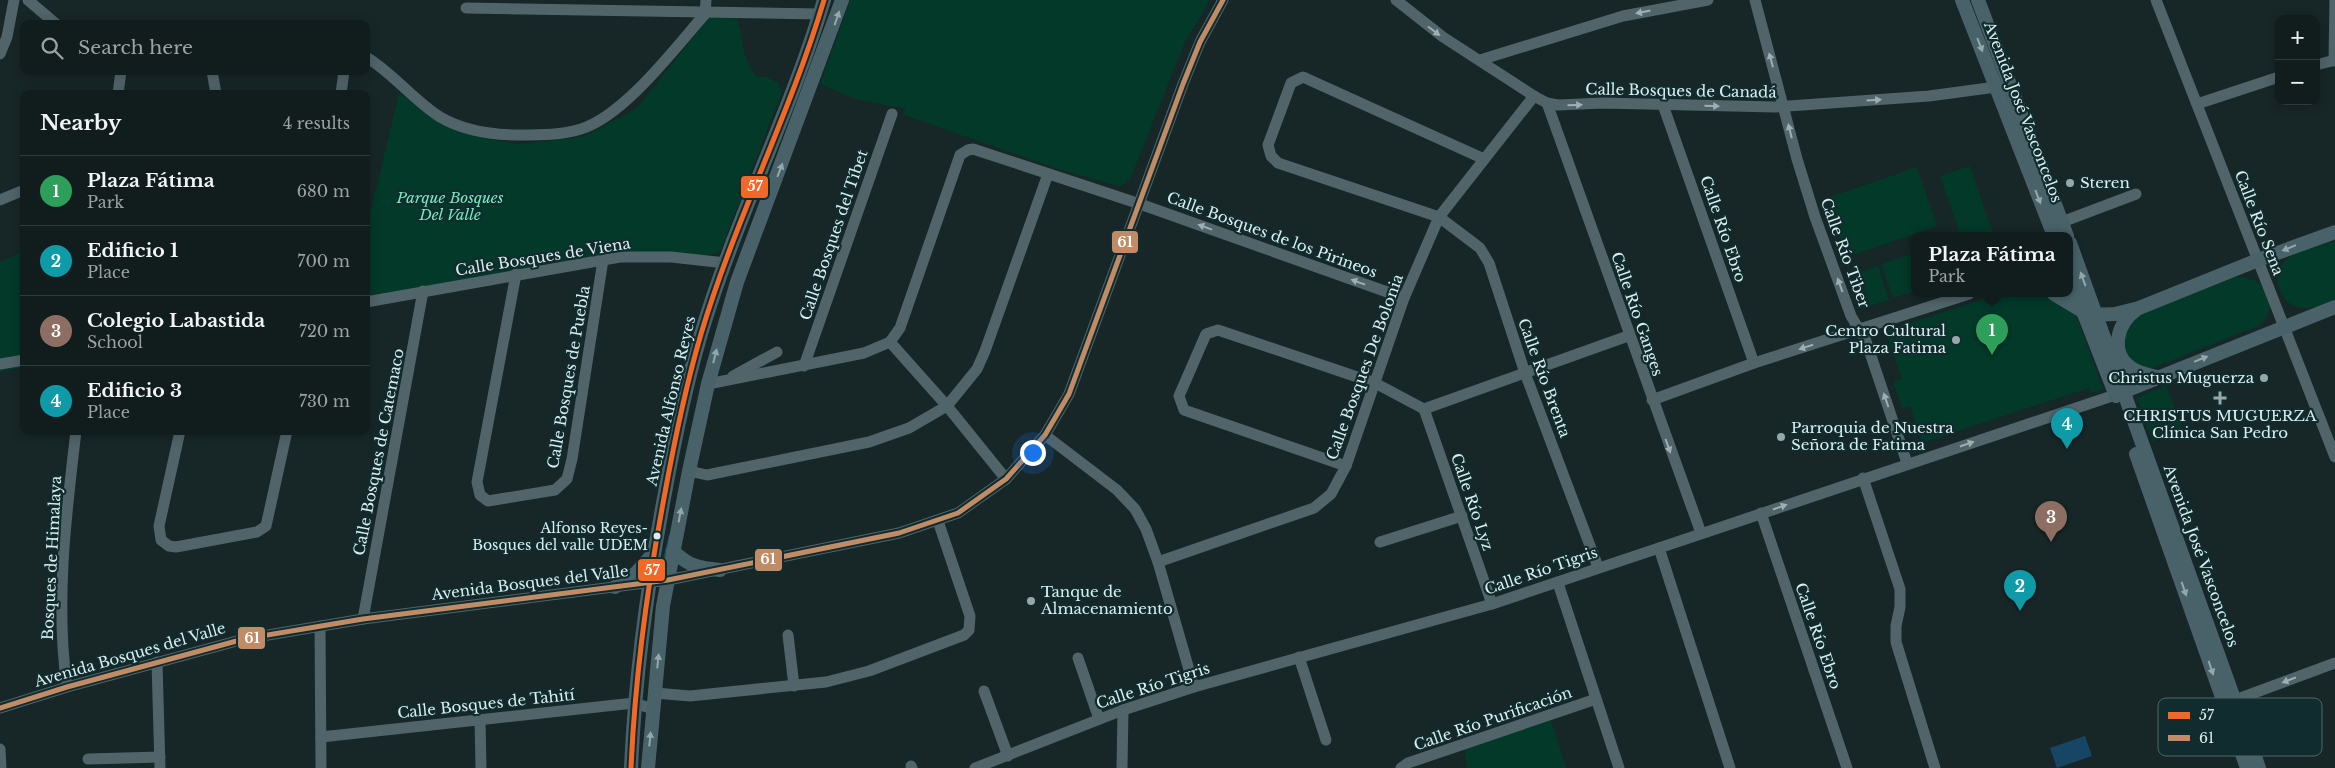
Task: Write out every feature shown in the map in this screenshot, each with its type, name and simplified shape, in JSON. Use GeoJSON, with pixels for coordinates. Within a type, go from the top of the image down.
{"type":"FeatureCollection","features":[{"type":"Feature","properties":{"kind":"main road","name":"Avenida Alfonso Reyes"},"geometry":{"type":"LineString","coordinates":[[631,768],[634,703],[654,554],[673,449],[689,381],[701,334],[726,263],[824,0]]}},
{"type":"Feature","properties":{"kind":"main road"},"geometry":{"type":"LineString","coordinates":[[648,768],[663,606],[708,384],[737,282],[842,0]]}},
{"type":"Feature","properties":{"kind":"main road","name":"Avenida José Vasconcelos"},"geometry":{"type":"LineString","coordinates":[[1970,1],[1996,87],[2055,228]]}},
{"type":"Feature","properties":{"kind":"main road","name":"Avenida José Vasconcelos"},"geometry":{"type":"LineString","coordinates":[[1970,1],[2055,228]]}},
{"type":"Feature","properties":{"kind":"main road"},"geometry":{"type":"LineString","coordinates":[[2059,297],[2083,313],[2097,317],[2139,308],[2258,260],[2335,232]]}},
{"type":"Feature","properties":{"kind":"main road","name":"Avenida José Vasconcelos"},"geometry":{"type":"LineString","coordinates":[[2073,250],[2097,317],[2119,393],[2223,698]]}},
{"type":"Feature","properties":{"kind":"main road","name":"Avenida José Vasconcelos"},"geometry":{"type":"LineString","coordinates":[[2073,286],[2119,393],[2235,698]]}},
{"type":"Feature","properties":{"kind":"main road"},"geometry":{"type":"LineString","coordinates":[[2119,393],[2335,307]]}},
{"type":"Feature","properties":{"kind":"main road"},"geometry":{"type":"LineString","coordinates":[[2139,308],[2129,315],[2121,326],[2118,346],[2122,358],[2131,368],[2157,377]]}},
{"type":"Feature","properties":{"kind":"main road"},"geometry":{"type":"LineString","coordinates":[[673,551],[687,564],[697,568],[720,570]]}},
{"type":"Feature","properties":{"kind":"main road"},"geometry":{"type":"LineString","coordinates":[[615,586],[636,573],[654,554]]}},
{"type":"Feature","properties":{"kind":"main road","name":"Avenida José Vasconcelos"},"geometry":{"type":"LineString","coordinates":[[2243,756],[2247,768]]}},
{"type":"Feature","properties":{"kind":"main road","name":"Avenida José Vasconcelos"},"geometry":{"type":"LineString","coordinates":[[2256,756],[2260,768]]}},
{"type":"Feature","properties":{"kind":"street"},"geometry":{"type":"LineString","coordinates":[[0,54],[7,37],[14,0]]}},
{"type":"Feature","properties":{"kind":"street"},"geometry":{"type":"LineString","coordinates":[[28,0],[51,20]]}},
{"type":"Feature","properties":{"kind":"street"},"geometry":{"type":"LineString","coordinates":[[370,59],[384,68],[422,104],[456,125],[500,134],[563,133],[595,123],[620,105],[705,14],[706,0]]}},
{"type":"Feature","properties":{"kind":"street","name":"Avenida Bosques del Valle"},"geometry":{"type":"LineString","coordinates":[[0,708],[66,687],[244,639],[363,619],[564,595],[615,586],[668,580],[899,533],[938,521],[975,503],[1006,479],[1045,435],[1060,411],[1075,380],[1200,42],[1224,0]]}},
{"type":"Feature","properties":{"kind":"street","name":"Calle Bosques de Canadá"},"geometry":{"type":"LineString","coordinates":[[1396,0],[1443,37],[1534,96],[1547,103],[1558,105],[1604,103],[1784,107],[1929,96],[1996,87]]}},
{"type":"Feature","properties":{"kind":"street"},"geometry":{"type":"LineString","coordinates":[[1480,60],[1623,16],[1708,0]]}},
{"type":"Feature","properties":{"kind":"street","name":"Calle Río Tiber"},"geometry":{"type":"LineString","coordinates":[[1755,0],[1797,159],[1815,217],[1851,316],[1866,341],[1907,463]]}},
{"type":"Feature","properties":{"kind":"street","name":"Calle Río Sena"},"geometry":{"type":"LineString","coordinates":[[2156,0],[2335,457]]}},
{"type":"Feature","properties":{"kind":"street"},"geometry":{"type":"LineString","coordinates":[[2320,64],[2334,60],[2334,0]]}},
{"type":"Feature","properties":{"kind":"street"},"geometry":{"type":"LineString","coordinates":[[466,8],[561,5],[705,14],[820,14]]}},
{"type":"Feature","properties":{"kind":"street"},"geometry":{"type":"LineString","coordinates":[[119,90],[120,75]]}},
{"type":"Feature","properties":{"kind":"street"},"geometry":{"type":"LineString","coordinates":[[213,75],[215,90]]}},
{"type":"Feature","properties":{"kind":"street"},"geometry":{"type":"LineString","coordinates":[[342,90],[343,75]]}},
{"type":"Feature","properties":{"kind":"street","name":"Calle Río Brenta"},"geometry":{"type":"LineString","coordinates":[[1484,159],[1308,78],[1298,77],[1291,83],[1268,145],[1274,160],[1278,164],[1440,217],[1475,243],[1485,255],[1525,373],[1598,567]]}},
{"type":"Feature","properties":{"kind":"street"},"geometry":{"type":"LineString","coordinates":[[2197,104],[2275,78]]}},
{"type":"Feature","properties":{"kind":"street","name":"Calle Bosques De Bolonia"},"geometry":{"type":"LineString","coordinates":[[1158,562],[1314,508],[1331,494],[1346,466],[1404,298],[1440,217],[1534,96]]}},
{"type":"Feature","properties":{"kind":"street","name":"Calle Río Ganges"},"geometry":{"type":"LineString","coordinates":[[1547,103],[1628,336],[1700,533]]}},
{"type":"Feature","properties":{"kind":"street","name":"Calle Río Ebro"},"geometry":{"type":"LineString","coordinates":[[1663,105],[1754,363]]}},
{"type":"Feature","properties":{"kind":"street","name":"Calle Bosques del Tíbet"},"geometry":{"type":"LineString","coordinates":[[804,366],[892,114]]}},
{"type":"Feature","properties":{"kind":"street","name":"Calle Bosques de los Pirineos"},"geometry":{"type":"LineString","coordinates":[[890,342],[900,328],[960,155],[973,149],[1140,204],[1404,298]]}},
{"type":"Feature","properties":{"kind":"street"},"geometry":{"type":"LineString","coordinates":[[689,471],[707,475],[869,442],[909,428],[947,406],[976,369],[985,351],[1048,174]]}},
{"type":"Feature","properties":{"kind":"street"},"geometry":{"type":"LineString","coordinates":[[0,200],[20,192]]}},
{"type":"Feature","properties":{"kind":"street"},"geometry":{"type":"LineString","coordinates":[[2055,228],[2136,194]]}},
{"type":"Feature","properties":{"kind":"street","name":"Calle Bosques de Viena"},"geometry":{"type":"LineString","coordinates":[[370,301],[620,257],[671,257],[726,263]]}},
{"type":"Feature","properties":{"kind":"street","name":"Calle Bosques de Puebla"},"geometry":{"type":"LineString","coordinates":[[516,274],[477,482],[480,495],[488,501],[555,490],[567,479],[572,459],[603,260]]}},
{"type":"Feature","properties":{"kind":"street","name":"Calle Bosques de Catemaco"},"geometry":{"type":"LineString","coordinates":[[363,619],[423,291]]}},
{"type":"Feature","properties":{"kind":"street"},"geometry":{"type":"LineString","coordinates":[[1652,400],[1754,363],[1960,297]]}},
{"type":"Feature","properties":{"kind":"street"},"geometry":{"type":"LineString","coordinates":[[1346,466],[1188,412],[1181,407],[1179,396],[1203,338],[1213,330],[1374,384],[1424,409],[1628,336]]}},
{"type":"Feature","properties":{"kind":"street"},"geometry":{"type":"LineString","coordinates":[[708,384],[864,354],[890,342],[947,406],[1006,479]]}},
{"type":"Feature","properties":{"kind":"street"},"geometry":{"type":"LineString","coordinates":[[722,381],[777,352]]}},
{"type":"Feature","properties":{"kind":"street"},"geometry":{"type":"LineString","coordinates":[[0,364],[20,361]]}},
{"type":"Feature","properties":{"kind":"street","name":"Calle Río Tigris"},"geometry":{"type":"LineString","coordinates":[[976,768],[1123,710],[1194,687],[1492,604],[2119,393]]}},
{"type":"Feature","properties":{"kind":"street","name":"Calle Río Lyz"},"geometry":{"type":"LineString","coordinates":[[1424,409],[1492,604]]}},
{"type":"Feature","properties":{"kind":"street","name":"Bosques de Himalaya"},"geometry":{"type":"LineString","coordinates":[[66,687],[62,653],[64,563],[76,435]]}},
{"type":"Feature","properties":{"kind":"street"},"geometry":{"type":"LineString","coordinates":[[179,435],[159,526],[161,540],[169,546],[176,547],[257,532],[266,526],[286,435]]}},
{"type":"Feature","properties":{"kind":"street"},"geometry":{"type":"LineString","coordinates":[[1045,435],[1110,484],[1135,509],[1146,529],[1158,562],[1194,687]]}},
{"type":"Feature","properties":{"kind":"street"},"geometry":{"type":"LineString","coordinates":[[1863,478],[1898,578],[1901,598],[1895,634],[1898,651],[1935,768]]}},
{"type":"Feature","properties":{"kind":"street","name":"Calle Río Ebro"},"geometry":{"type":"LineString","coordinates":[[1761,513],[1847,768]]}},
{"type":"Feature","properties":{"kind":"street"},"geometry":{"type":"LineString","coordinates":[[1380,542],[1462,516]]}},
{"type":"Feature","properties":{"kind":"street"},"geometry":{"type":"LineString","coordinates":[[655,693],[690,696],[826,682],[869,671],[964,635],[969,630],[970,616],[938,521]]}},
{"type":"Feature","properties":{"kind":"street"},"geometry":{"type":"LineString","coordinates":[[1659,548],[1730,768]]}},
{"type":"Feature","properties":{"kind":"street"},"geometry":{"type":"LineString","coordinates":[[1558,582],[1619,768]]}},
{"type":"Feature","properties":{"kind":"street"},"geometry":{"type":"LineString","coordinates":[[320,626],[321,768]]}},
{"type":"Feature","properties":{"kind":"street"},"geometry":{"type":"LineString","coordinates":[[788,635],[794,686]]}},
{"type":"Feature","properties":{"kind":"street"},"geometry":{"type":"LineString","coordinates":[[1299,657],[1326,740]]}},
{"type":"Feature","properties":{"kind":"street"},"geometry":{"type":"LineString","coordinates":[[1078,658],[1099,719]]}},
{"type":"Feature","properties":{"kind":"street"},"geometry":{"type":"LineString","coordinates":[[88,760],[160,763],[157,662]]}},
{"type":"Feature","properties":{"kind":"street"},"geometry":{"type":"LineString","coordinates":[[2241,698],[2335,663]]}},
{"type":"Feature","properties":{"kind":"street"},"geometry":{"type":"LineString","coordinates":[[984,692],[1008,756]]}},
{"type":"Feature","properties":{"kind":"street","name":"Calle Río Purificación"},"geometry":{"type":"LineString","coordinates":[[1401,768],[1408,763],[1596,699]]}},
{"type":"Feature","properties":{"kind":"street","name":"Calle Bosques de Tahití"},"geometry":{"type":"LineString","coordinates":[[321,737],[634,703],[653,709]]}},
{"type":"Feature","properties":{"kind":"street"},"geometry":{"type":"LineString","coordinates":[[1122,768],[1123,710]]}},
{"type":"Feature","properties":{"kind":"street"},"geometry":{"type":"LineString","coordinates":[[480,719],[481,768]]}},
{"type":"Feature","properties":{"kind":"street"},"geometry":{"type":"LineString","coordinates":[[0,749],[1,768]]}},
{"type":"Feature","properties":{"kind":"green space"},"geometry":{"type":"Polygon","coordinates":[[[850,0],[1210,0],[1184,44],[1131,177],[1123,185],[1118,186],[1055,168],[904,115],[905,109],[855,99],[820,84],[850,0]]]}},
{"type":"Feature","properties":{"kind":"green space","name":"Parque Bosques Del Valle"},"geometry":{"type":"Polygon","coordinates":[[[733,13],[740,26],[744,52],[753,71],[757,77],[767,77],[779,83],[782,92],[720,252],[708,255],[628,253],[370,298],[370,214],[399,93],[443,122],[482,137],[519,144],[582,137],[636,109],[710,16],[733,13]]]}},
{"type":"Feature","properties":{"kind":"green space"},"geometry":{"type":"Polygon","coordinates":[[[1970,166],[1992,232],[1960,232],[1940,176],[1970,166]]]}},
{"type":"Feature","properties":{"kind":"green space"},"geometry":{"type":"Polygon","coordinates":[[[1917,167],[1937,226],[1920,232],[1911,232],[1911,235],[1847,257],[1827,198],[1917,167]]]}},
{"type":"Feature","properties":{"kind":"green space"},"geometry":{"type":"Polygon","coordinates":[[[2335,241],[2335,300],[2315,307],[2302,308],[2294,306],[2282,295],[2279,288],[2279,272],[2282,264],[2299,252],[2335,241]]]}},
{"type":"Feature","properties":{"kind":"green space"},"geometry":{"type":"Polygon","coordinates":[[[20,253],[20,368],[0,372],[0,262],[20,253]]]}},
{"type":"Feature","properties":{"kind":"green space"},"geometry":{"type":"Polygon","coordinates":[[[1911,254],[1911,292],[1893,298],[1881,264],[1911,254]]]}},
{"type":"Feature","properties":{"kind":"green space"},"geometry":{"type":"Polygon","coordinates":[[[1878,266],[1889,300],[1870,306],[1859,273],[1878,266]]]}},
{"type":"Feature","properties":{"kind":"green space"},"geometry":{"type":"Polygon","coordinates":[[[2236,277],[2255,281],[2268,292],[2270,308],[2267,317],[2260,325],[2150,369],[2143,368],[2127,358],[2121,334],[2137,315],[2236,277]]]}},
{"type":"Feature","properties":{"kind":"green space"},"geometry":{"type":"Polygon","coordinates":[[[1990,297],[2049,297],[2075,311],[2103,389],[2092,393],[2089,388],[1922,443],[1910,406],[1902,408],[1893,382],[1902,379],[1885,331],[1990,297]]]}},
{"type":"Feature","properties":{"kind":"green space"},"geometry":{"type":"Polygon","coordinates":[[[2166,385],[2183,431],[2152,442],[2137,398],[2166,385]]]}},
{"type":"Feature","properties":{"kind":"green space"},"geometry":{"type":"Polygon","coordinates":[[[1551,720],[1566,768],[1467,768],[1464,749],[1551,720]]]}},
{"type":"Feature","properties":{"kind":"water"},"geometry":{"type":"Polygon","coordinates":[[[2085,736],[2092,756],[2057,768],[2050,748],[2085,736]]]}},
{"type":"Feature","properties":{"kind":"waterway"},"geometry":{"type":"LineString","coordinates":[[665,557],[670,536]]}},
{"type":"Feature","properties":{"kind":"transit line","name":"57"},"geometry":{"type":"LineString","coordinates":[[631,768],[635,700],[647,599],[668,477],[690,375],[701,334],[730,250],[795,84],[824,0]]}},
{"type":"Feature","properties":{"kind":"transit line","name":"61"},"geometry":{"type":"LineString","coordinates":[[0,708],[67,687],[244,639],[363,619],[668,580],[899,533],[958,513],[1006,479],[1045,435],[1069,394],[1183,84],[1200,42],[1223,0]]}},
{"type":"Feature","properties":{"kind":"place","name":"Steren"},"geometry":{"type":"Point","coordinates":[2070,183]}},
{"type":"Feature","properties":{"kind":"place","name":"Centro Cultural Plaza Fatima"},"geometry":{"type":"Point","coordinates":[1956,340]}},
{"type":"Feature","properties":{"kind":"place","name":"Plaza Fátima"},"geometry":{"type":"Point","coordinates":[1992,355]}},
{"type":"Feature","properties":{"kind":"place","name":"Christus Muguerza"},"geometry":{"type":"Point","coordinates":[2264,378]}},
{"type":"Feature","properties":{"kind":"place","name":"CHRISTUS MUGUERZA Clínica San Pedro"},"geometry":{"type":"Point","coordinates":[2220,398]}},
{"type":"Feature","properties":{"kind":"place","name":"Parroquia de Nuestra Señora de Fatima"},"geometry":{"type":"Point","coordinates":[1781,437]}},
{"type":"Feature","properties":{"kind":"place","name":"Edificio 3"},"geometry":{"type":"Point","coordinates":[2067,449]}},
{"type":"Feature","properties":{"kind":"place","name":"Alfonso Reyes- Bosques del valle UDEM"},"geometry":{"type":"Point","coordinates":[657,536]}},
{"type":"Feature","properties":{"kind":"place","name":"Colegio Labastida"},"geometry":{"type":"Point","coordinates":[2051,542]}},
{"type":"Feature","properties":{"kind":"place","name":"Tanque de Almacenamiento"},"geometry":{"type":"Point","coordinates":[1031,601]}},
{"type":"Feature","properties":{"kind":"place","name":"Edificio 1"},"geometry":{"type":"Point","coordinates":[2020,611]}}]}
